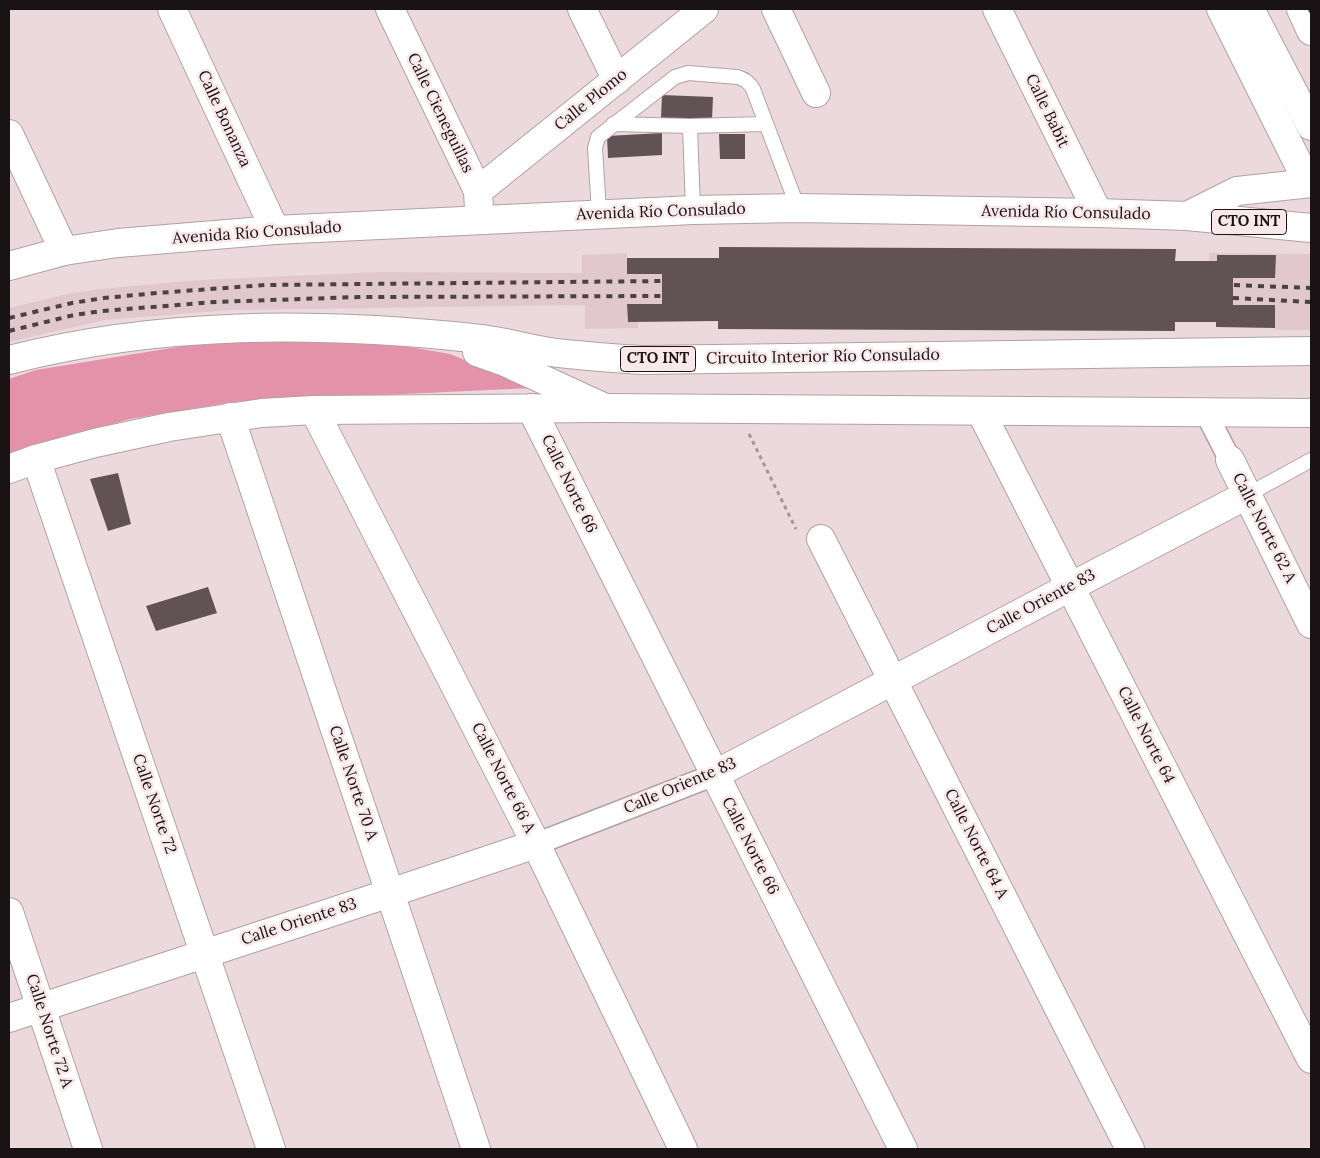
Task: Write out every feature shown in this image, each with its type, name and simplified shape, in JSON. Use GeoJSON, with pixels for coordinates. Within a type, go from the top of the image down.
{"type":"FeatureCollection","features":[{"type":"Feature","properties":{"kind":"main road","name":"Calle Bonanza"},"geometry":{"type":"LineString","coordinates":[[172,9],[275,230]]}},
{"type":"Feature","properties":{"kind":"main road","name":"Calle Cieneguillas"},"geometry":{"type":"LineString","coordinates":[[390,9],[478,190],[479,220]]}},
{"type":"Feature","properties":{"kind":"main road"},"geometry":{"type":"LineString","coordinates":[[582,9],[617,80]]}},
{"type":"Feature","properties":{"kind":"main road","name":"Calle Plomo"},"geometry":{"type":"LineString","coordinates":[[478,190],[704,9]]}},
{"type":"Feature","properties":{"kind":"main road"},"geometry":{"type":"LineString","coordinates":[[776,9],[816,93]]}},
{"type":"Feature","properties":{"kind":"main road","name":"Calle Babit"},"geometry":{"type":"LineString","coordinates":[[997,9],[1098,213]]}},
{"type":"Feature","properties":{"kind":"main road"},"geometry":{"type":"LineString","coordinates":[[1220,9],[1310,183]]}},
{"type":"Feature","properties":{"kind":"main road"},"geometry":{"type":"LineString","coordinates":[[1250,9],[1311,126]]}},
{"type":"Feature","properties":{"kind":"main road"},"geometry":{"type":"LineString","coordinates":[[1300,9],[1311,30]]}},
{"type":"Feature","properties":{"kind":"main road"},"geometry":{"type":"LineString","coordinates":[[9,134],[64,251]]}},
{"type":"Feature","properties":{"kind":"main road","name":"Avenida Río Consulado"},"geometry":{"type":"LineString","coordinates":[[9,266],[64,251],[118,243],[275,230],[599,213],[798,208],[1187,216],[1237,191],[1310,183]]}},
{"type":"Feature","properties":{"kind":"main road","name":"CTO INT"},"geometry":{"type":"LineString","coordinates":[[1187,216],[1311,228]]}},
{"type":"Feature","properties":{"kind":"main road","name":"Circuito Interior Río Consulado"},"geometry":{"type":"LineString","coordinates":[[9,360],[71,346],[131,337],[191,331],[271,327],[418,332],[475,338],[549,352],[641,360],[1311,351]]}},
{"type":"Feature","properties":{"kind":"main road"},"geometry":{"type":"LineString","coordinates":[[418,332],[505,362],[605,408]]}},
{"type":"Feature","properties":{"kind":"main road","name":"Calle Norte 66"},"geometry":{"type":"LineString","coordinates":[[531,408],[714,776],[903,1149]]}},
{"type":"Feature","properties":{"kind":"main road"},"geometry":{"type":"LineString","coordinates":[[9,469],[36,459],[95,443],[170,427],[262,413],[314,410],[605,408],[1206,414],[1311,413]]}},
{"type":"Feature","properties":{"kind":"main road","name":"Calle Norte 66 A"},"geometry":{"type":"LineString","coordinates":[[314,410],[536,844],[683,1149]]}},
{"type":"Feature","properties":{"kind":"main road","name":"Calle Norte 64"},"geometry":{"type":"LineString","coordinates":[[981,412],[1311,1059]]}},
{"type":"Feature","properties":{"kind":"main road","name":"Calle Norte 70 A"},"geometry":{"type":"LineString","coordinates":[[230,417],[476,1149]]}},
{"type":"Feature","properties":{"kind":"main road","name":"Calle Norte 72"},"geometry":{"type":"LineString","coordinates":[[36,459],[271,1149]]}},
{"type":"Feature","properties":{"kind":"main road","name":"Calle Norte 62 A"},"geometry":{"type":"LineString","coordinates":[[1230,460],[1311,624]]}},
{"type":"Feature","properties":{"kind":"main road","name":"Calle Oriente 83"},"geometry":{"type":"LineString","coordinates":[[714,776],[1247,495]]}},
{"type":"Feature","properties":{"kind":"main road","name":"Calle Norte 64 A"},"geometry":{"type":"LineString","coordinates":[[821,539],[1130,1149]]}},
{"type":"Feature","properties":{"kind":"main road","name":"Calle Oriente 83"},"geometry":{"type":"LineString","coordinates":[[9,1018],[536,844]]}},
{"type":"Feature","properties":{"kind":"main road","name":"Calle Norte 72 A"},"geometry":{"type":"LineString","coordinates":[[9,912],[88,1149]]}},
{"type":"Feature","properties":{"kind":"street"},"geometry":{"type":"LineString","coordinates":[[1206,414],[1230,460]]}},
{"type":"Feature","properties":{"kind":"street","name":"Calle Oriente 83"},"geometry":{"type":"LineString","coordinates":[[536,844],[714,776]]}},
{"type":"Feature","properties":{"kind":"lane"},"geometry":{"type":"LineString","coordinates":[[599,213],[595,142],[598,137],[675,77],[684,73],[737,77],[744,79],[753,89],[798,208]]}},
{"type":"Feature","properties":{"kind":"lane"},"geometry":{"type":"LineString","coordinates":[[613,124],[690,126],[765,124]]}},
{"type":"Feature","properties":{"kind":"lane"},"geometry":{"type":"LineString","coordinates":[[690,126],[693,210]]}},
{"type":"Feature","properties":{"kind":"lane","name":"Calle Oriente 83"},"geometry":{"type":"LineString","coordinates":[[1247,495],[1311,460]]}},
{"type":"Feature","properties":{"kind":"path"},"geometry":{"type":"LineString","coordinates":[[736,409],[800,537],[821,539]]}},
{"type":"Feature","properties":{"kind":"shaded area"},"geometry":{"type":"Polygon","coordinates":[[[627,253],[627,274],[662,274],[662,304],[627,304],[628,321],[638,322],[638,328],[585,329],[585,305],[230,310],[105,320],[9,342],[9,308],[67,294],[100,289],[200,280],[379,272],[582,273],[582,255],[627,253]]]}},
{"type":"Feature","properties":{"kind":"shaded area"},"geometry":{"type":"Polygon","coordinates":[[[1209,253],[1311,254],[1311,330],[1275,330],[1275,305],[1233,305],[1233,278],[1276,255],[1217,255],[1217,261],[1209,261],[1209,253]]]}},
{"type":"Feature","properties":{"kind":"shaded area"},"geometry":{"type":"Polygon","coordinates":[[[363,339],[450,354],[532,388],[233,402],[130,419],[31,447],[9,456],[9,379],[36,370],[202,343],[363,339]]]}},
{"type":"Feature","properties":{"kind":"building"},"geometry":{"type":"Polygon","coordinates":[[[662,95],[713,97],[712,119],[661,118],[662,95]]]}},
{"type":"Feature","properties":{"kind":"building"},"geometry":{"type":"Polygon","coordinates":[[[662,133],[662,155],[608,158],[607,136],[662,133]]]}},
{"type":"Feature","properties":{"kind":"building"},"geometry":{"type":"Polygon","coordinates":[[[719,134],[745,134],[745,159],[720,159],[719,134]]]}},
{"type":"Feature","properties":{"kind":"building"},"geometry":{"type":"Polygon","coordinates":[[[719,247],[1176,249],[1175,261],[1217,261],[1217,255],[1276,255],[1275,278],[1233,278],[1233,305],[1275,305],[1275,328],[1216,327],[1216,322],[1175,322],[1175,331],[718,329],[718,321],[628,322],[627,304],[662,304],[662,274],[627,274],[627,258],[719,258],[719,247]]]}},
{"type":"Feature","properties":{"kind":"building"},"geometry":{"type":"Polygon","coordinates":[[[118,473],[131,524],[108,531],[90,479],[118,473]]]}},
{"type":"Feature","properties":{"kind":"building"},"geometry":{"type":"Polygon","coordinates":[[[208,587],[217,613],[156,631],[146,606],[208,587]]]}},
{"type":"Feature","properties":{"kind":"railway"},"geometry":{"type":"LineString","coordinates":[[9,318],[72,303],[104,298],[265,285],[662,281]]}},
{"type":"Feature","properties":{"kind":"railway"},"geometry":{"type":"LineString","coordinates":[[1234,285],[1311,288]]}},
{"type":"Feature","properties":{"kind":"railway"},"geometry":{"type":"LineString","coordinates":[[9,331],[74,315],[102,311],[215,302],[359,297],[662,296]]}},
{"type":"Feature","properties":{"kind":"railway"},"geometry":{"type":"LineString","coordinates":[[1233,298],[1311,302]]}}]}
